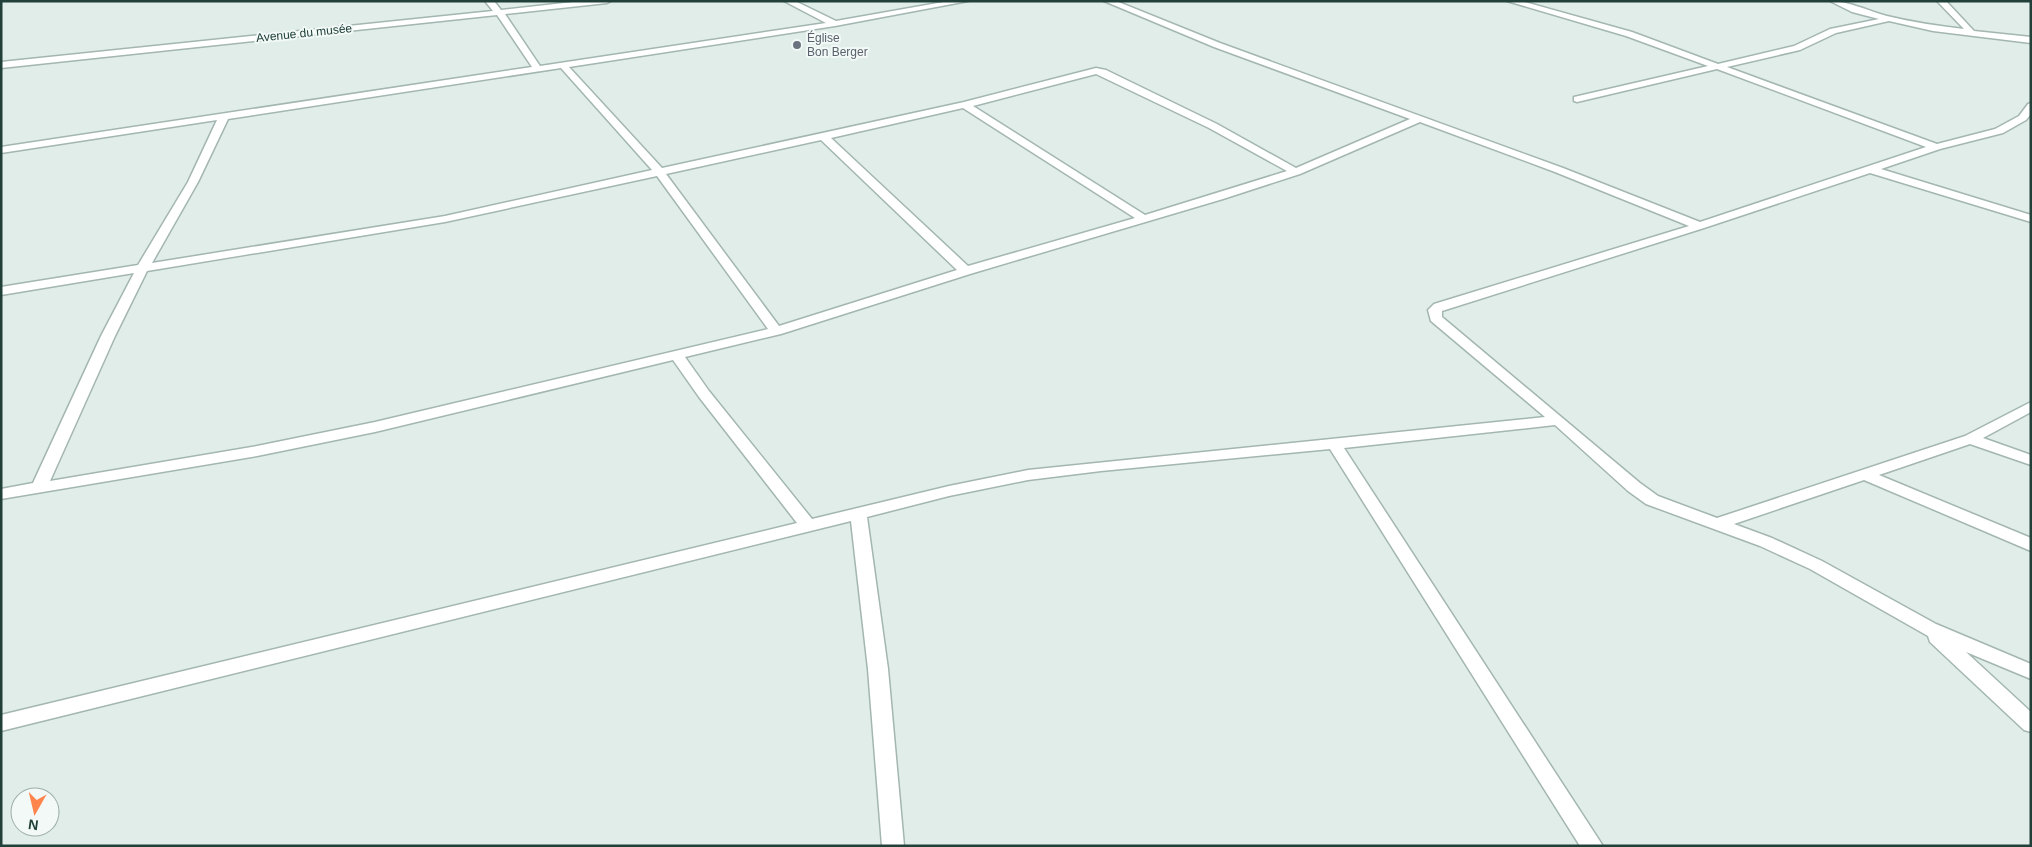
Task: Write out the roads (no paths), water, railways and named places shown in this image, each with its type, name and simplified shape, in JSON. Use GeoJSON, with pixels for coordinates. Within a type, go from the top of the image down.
{"type":"FeatureCollection","features":[{"type":"Feature","properties":{"kind":"street"},"geometry":{"type":"LineString","coordinates":[[489,1],[500,13],[537,68]]}},
{"type":"Feature","properties":{"kind":"street","name":"Avenue du musée"},"geometry":{"type":"LineString","coordinates":[[1,65],[608,1]]}},
{"type":"Feature","properties":{"kind":"street"},"geometry":{"type":"LineString","coordinates":[[788,1],[834,24]]}},
{"type":"Feature","properties":{"kind":"street"},"geometry":{"type":"LineString","coordinates":[[1,150],[834,24],[964,1]]}},
{"type":"Feature","properties":{"kind":"street"},"geometry":{"type":"LineString","coordinates":[[1108,1],[1217,45],[1560,170],[1700,226]]}},
{"type":"Feature","properties":{"kind":"street"},"geometry":{"type":"LineString","coordinates":[[1510,1],[1629,34],[1936,147]]}},
{"type":"Feature","properties":{"kind":"street"},"geometry":{"type":"LineString","coordinates":[[1834,1],[1856,10],[1933,28],[2031,40]]}},
{"type":"Feature","properties":{"kind":"street"},"geometry":{"type":"LineString","coordinates":[[1940,1],[1972,33]]}},
{"type":"Feature","properties":{"kind":"street"},"geometry":{"type":"LineString","coordinates":[[1577,99],[1796,48],[1833,31],[1889,19]]}},
{"type":"Feature","properties":{"kind":"street"},"geometry":{"type":"LineString","coordinates":[[562,64],[659,171],[776,331]]}},
{"type":"Feature","properties":{"kind":"street"},"geometry":{"type":"LineString","coordinates":[[1,291],[445,218],[965,105],[1100,71],[1213,126],[1296,172]]}},
{"type":"Feature","properties":{"kind":"street"},"geometry":{"type":"LineString","coordinates":[[965,105],[1144,219]]}},
{"type":"Feature","properties":{"kind":"street"},"geometry":{"type":"LineString","coordinates":[[2031,106],[2022,118],[1999,131],[1936,147],[1700,226],[1439,307],[1435,310],[1434,314],[1436,318],[1558,420],[1634,487],[1652,500],[1766,542],[1816,565],[1929,629],[2031,672]]}},
{"type":"Feature","properties":{"kind":"street"},"geometry":{"type":"LineString","coordinates":[[40,486],[99,355],[143,267],[194,182],[224,116]]}},
{"type":"Feature","properties":{"kind":"street"},"geometry":{"type":"LineString","coordinates":[[1,494],[257,451],[481,403],[776,331],[966,271],[1219,197],[1296,172],[1419,119]]}},
{"type":"Feature","properties":{"kind":"street"},"geometry":{"type":"LineString","coordinates":[[822,135],[966,271]]}},
{"type":"Feature","properties":{"kind":"street"},"geometry":{"type":"LineString","coordinates":[[1870,169],[2031,219]]}},
{"type":"Feature","properties":{"kind":"street"},"geometry":{"type":"LineString","coordinates":[[678,356],[704,394],[808,526]]}},
{"type":"Feature","properties":{"kind":"street"},"geometry":{"type":"LineString","coordinates":[[1717,524],[1970,439],[2031,406]]}},
{"type":"Feature","properties":{"kind":"street"},"geometry":{"type":"LineString","coordinates":[[1,722],[858,513],[1028,475],[1558,420]]}},
{"type":"Feature","properties":{"kind":"street"},"geometry":{"type":"LineString","coordinates":[[1970,439],[2031,460]]}},
{"type":"Feature","properties":{"kind":"street"},"geometry":{"type":"LineString","coordinates":[[1334,444],[1592,846]]}},
{"type":"Feature","properties":{"kind":"street"},"geometry":{"type":"LineString","coordinates":[[1863,474],[2031,545]]}},
{"type":"Feature","properties":{"kind":"street"},"geometry":{"type":"LineString","coordinates":[[858,513],[878,669],[893,846]]}},
{"type":"Feature","properties":{"kind":"street"},"geometry":{"type":"LineString","coordinates":[[1929,629],[2031,724]]}},
{"type":"Feature","properties":{"kind":"place","name":"Église Bon Berger"},"geometry":{"type":"Point","coordinates":[797,45]}}]}
